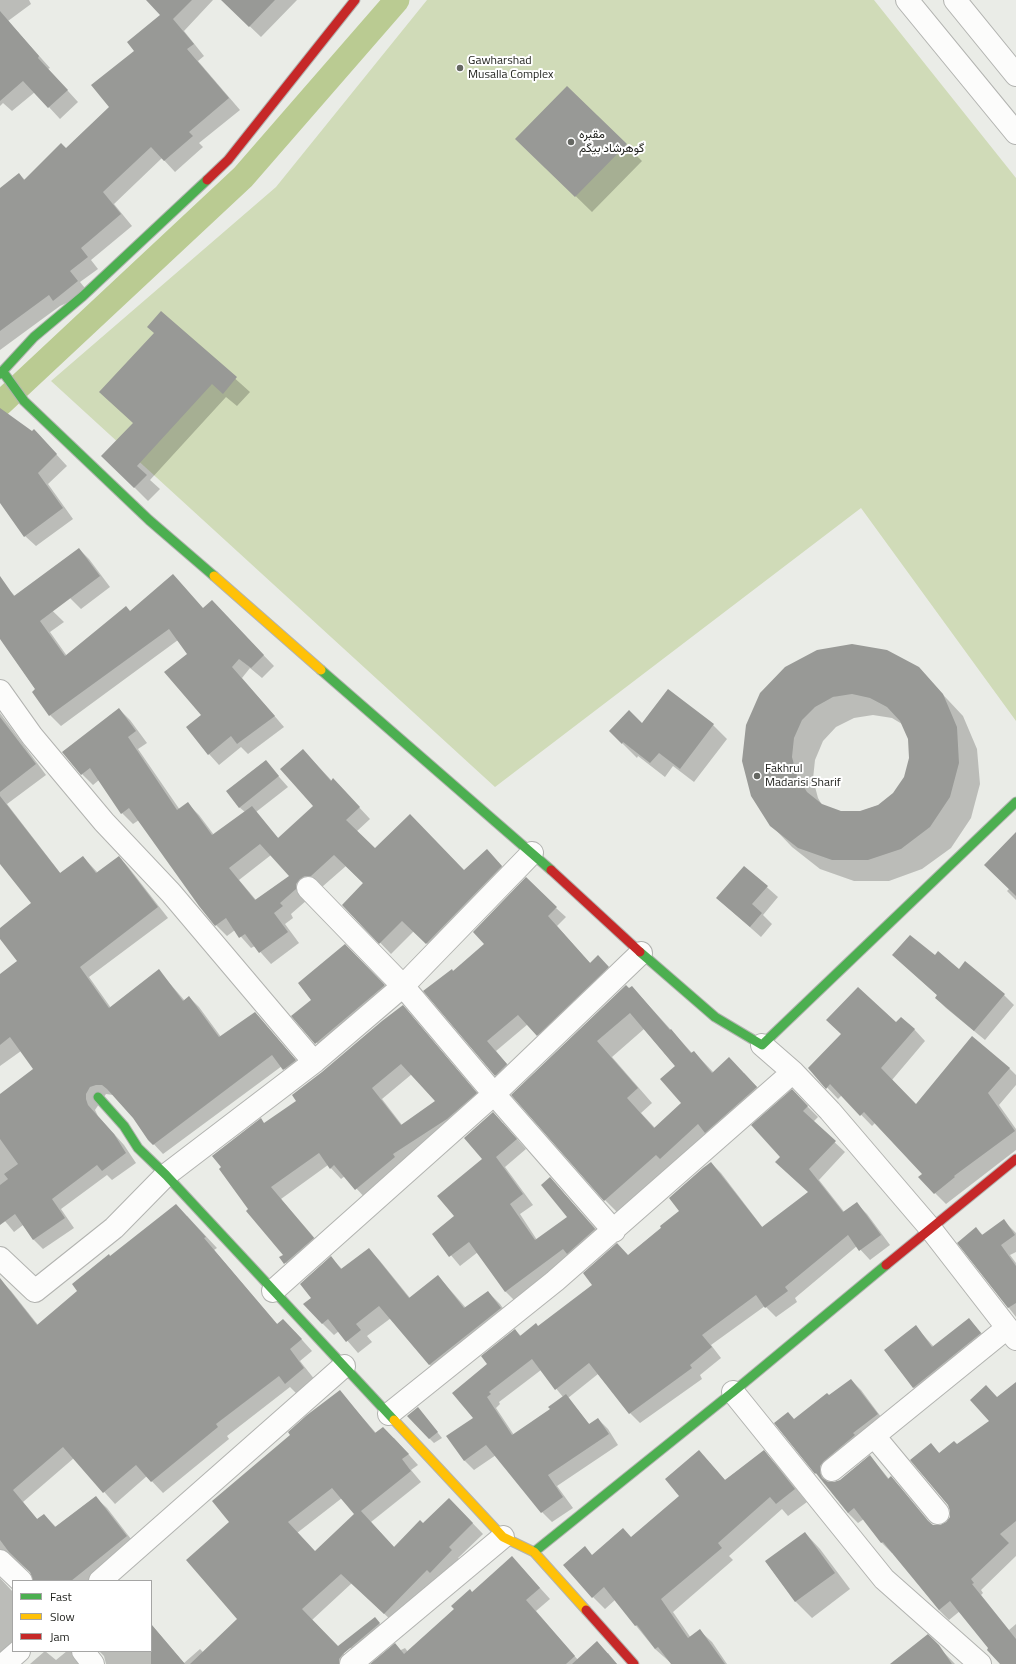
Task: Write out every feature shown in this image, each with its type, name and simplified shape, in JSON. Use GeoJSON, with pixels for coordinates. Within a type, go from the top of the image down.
{"type":"FeatureCollection","features":[{"type":"Feature","properties":{"kind":"main road"},"geometry":{"type":"LineString","coordinates":[[355,0],[228,160],[83,296],[34,337],[1,373],[24,401],[149,520],[532,853],[641,953],[715,1017],[762,1045],[1016,802]]}},
{"type":"Feature","properties":{"kind":"main road"},"geometry":{"type":"LineString","coordinates":[[98,1098],[124,1126],[138,1148],[166,1175],[274,1290],[503,1537],[534,1552],[634,1664]]}},
{"type":"Feature","properties":{"kind":"main road"},"geometry":{"type":"LineString","coordinates":[[534,1552],[733,1392],[930,1228],[1016,1160]]}},
{"type":"Feature","properties":{"kind":"street"},"geometry":{"type":"LineString","coordinates":[[907,0],[1016,133]]}},
{"type":"Feature","properties":{"kind":"street"},"geometry":{"type":"LineString","coordinates":[[955,0],[1016,75]]}},
{"type":"Feature","properties":{"kind":"street"},"geometry":{"type":"LineString","coordinates":[[0,691],[32,736],[104,822],[171,893],[314,1062]]}},
{"type":"Feature","properties":{"kind":"street"},"geometry":{"type":"LineString","coordinates":[[0,1258],[35,1291],[114,1228],[166,1175],[314,1062],[403,986],[532,853]]}},
{"type":"Feature","properties":{"kind":"street"},"geometry":{"type":"LineString","coordinates":[[308,888],[403,986],[494,1094],[614,1231]]}},
{"type":"Feature","properties":{"kind":"street"},"geometry":{"type":"LineString","coordinates":[[274,1290],[494,1094],[641,953]]}},
{"type":"Feature","properties":{"kind":"street"},"geometry":{"type":"LineString","coordinates":[[762,1045],[793,1072],[830,1111],[930,1228],[1011,1334],[874,1436],[832,1470]]}},
{"type":"Feature","properties":{"kind":"street"},"geometry":{"type":"LineString","coordinates":[[389,1414],[555,1281],[614,1231],[771,1089],[793,1072]]}},
{"type":"Feature","properties":{"kind":"street"},"geometry":{"type":"LineString","coordinates":[[101,1580],[344,1366]]}},
{"type":"Feature","properties":{"kind":"street"},"geometry":{"type":"LineString","coordinates":[[733,1392],[884,1579],[980,1664]]}},
{"type":"Feature","properties":{"kind":"street"},"geometry":{"type":"LineString","coordinates":[[874,1436],[938,1512]]}},
{"type":"Feature","properties":{"kind":"street"},"geometry":{"type":"LineString","coordinates":[[351,1664],[503,1537]]}},
{"type":"Feature","properties":{"kind":"street"},"geometry":{"type":"LineString","coordinates":[[0,1561],[20,1580]]}},
{"type":"Feature","properties":{"kind":"street"},"geometry":{"type":"LineString","coordinates":[[4,1664],[18,1652]]}},
{"type":"Feature","properties":{"kind":"street"},"geometry":{"type":"LineString","coordinates":[[84,1652],[93,1664]]}},
{"type":"Feature","properties":{"kind":"green space"},"geometry":{"type":"Polygon","coordinates":[[[427,0],[874,0],[1016,178],[1016,721],[861,508],[495,787],[51,381],[276,187],[427,0]]]}},
{"type":"Feature","properties":{"kind":"building"},"geometry":{"type":"Polygon","coordinates":[[[146,0],[192,0],[173,19],[194,44],[187,49],[229,98],[189,132],[193,136],[164,161],[151,147],[103,192],[121,214],[81,248],[88,257],[70,271],[78,281],[53,301],[49,295],[0,331],[0,188],[19,173],[24,180],[61,143],[66,148],[109,107],[91,85],[134,51],[127,42],[160,15],[146,0]]]}},
{"type":"Feature","properties":{"kind":"building"},"geometry":{"type":"Polygon","coordinates":[[[221,0],[275,0],[249,27],[221,0]]]}},
{"type":"Feature","properties":{"kind":"building"},"geometry":{"type":"Polygon","coordinates":[[[0,11],[39,56],[38,58],[68,90],[48,108],[23,81],[0,101],[0,11]]]}},
{"type":"Feature","properties":{"kind":"building","name":"مقبره گوهرشاد بیگم"},"geometry":{"type":"Polygon","coordinates":[[[567,86],[627,144],[575,197],[515,139],[567,86]]]}},
{"type":"Feature","properties":{"kind":"building"},"geometry":{"type":"Polygon","coordinates":[[[161,311],[237,377],[223,394],[212,384],[137,466],[147,475],[134,488],[101,456],[133,423],[99,392],[154,333],[147,327],[161,311]]]}},
{"type":"Feature","properties":{"kind":"building"},"geometry":{"type":"Polygon","coordinates":[[[0,408],[32,431],[34,429],[57,454],[38,473],[63,508],[24,537],[0,503],[0,408]]]}},
{"type":"Feature","properties":{"kind":"building"},"geometry":{"type":"Polygon","coordinates":[[[79,548],[100,576],[40,621],[65,656],[126,606],[130,611],[173,574],[203,608],[212,600],[264,655],[251,668],[239,659],[232,667],[275,716],[237,744],[231,736],[208,755],[186,727],[201,715],[164,672],[187,654],[169,629],[49,716],[32,692],[35,689],[0,639],[0,576],[14,596],[79,548]]]}},
{"type":"Feature","properties":{"kind":"building"},"geometry":{"type":"Polygon","coordinates":[[[852,644],[887,650],[919,667],[943,694],[957,727],[959,763],[950,797],[930,827],[901,849],[868,860],[832,860],[798,848],[770,826],[751,796],[742,761],[746,725],[760,693],[785,667],[817,650],[852,644]],[[852,694],[833,697],[815,707],[802,720],[794,738],[792,757],[797,776],[807,792],[822,804],[841,811],[860,811],[878,805],[893,793],[904,777],[909,758],[908,739],[900,721],[887,707],[870,698],[852,694]]]}},
{"type":"Feature","properties":{"kind":"building"},"geometry":{"type":"Polygon","coordinates":[[[668,689],[714,724],[680,769],[659,753],[650,763],[623,742],[622,744],[609,731],[629,710],[642,723],[668,689]]]}},
{"type":"Feature","properties":{"kind":"building"},"geometry":{"type":"Polygon","coordinates":[[[119,708],[136,731],[128,737],[177,810],[188,802],[212,835],[252,806],[278,838],[313,806],[280,769],[303,749],[331,781],[333,778],[360,807],[346,820],[375,848],[410,814],[464,870],[487,849],[502,866],[426,944],[402,921],[379,944],[342,905],[363,883],[334,855],[311,876],[305,876],[300,879],[296,884],[296,889],[280,903],[283,906],[274,913],[288,932],[259,953],[245,934],[239,938],[226,918],[215,926],[129,808],[121,814],[90,768],[81,775],[62,752],[119,708]],[[260,844],[229,868],[255,900],[289,876],[260,844]]]}},
{"type":"Feature","properties":{"kind":"building"},"geometry":{"type":"Polygon","coordinates":[[[0,717],[36,764],[0,792],[0,717]]]}},
{"type":"Feature","properties":{"kind":"building"},"geometry":{"type":"Polygon","coordinates":[[[266,760],[279,776],[239,808],[226,791],[266,760]]]}},
{"type":"Feature","properties":{"kind":"building"},"geometry":{"type":"Polygon","coordinates":[[[0,796],[60,873],[83,856],[96,873],[119,856],[158,907],[80,967],[109,1008],[159,969],[183,1001],[189,996],[219,1037],[255,1012],[296,1060],[283,1070],[272,1055],[153,1145],[133,1118],[107,1089],[102,1085],[90,1087],[86,1094],[88,1105],[114,1134],[126,1153],[102,1171],[97,1165],[52,1199],[65,1218],[33,1240],[15,1214],[0,1225],[0,1185],[8,1179],[4,1174],[18,1164],[0,1139],[0,1094],[33,1069],[10,1037],[0,1045],[0,974],[17,961],[0,939],[0,928],[31,903],[0,864],[0,796]]]}},
{"type":"Feature","properties":{"kind":"building"},"geometry":{"type":"Polygon","coordinates":[[[1016,832],[1016,896],[984,865],[1016,832]]]}},
{"type":"Feature","properties":{"kind":"building"},"geometry":{"type":"Polygon","coordinates":[[[744,866],[768,886],[752,904],[762,913],[750,927],[716,898],[744,866]]]}},
{"type":"Feature","properties":{"kind":"building"},"geometry":{"type":"Polygon","coordinates":[[[526,877],[557,907],[548,916],[590,963],[598,955],[609,967],[537,1036],[518,1015],[487,1041],[507,1064],[495,1076],[423,991],[452,969],[453,971],[484,944],[473,932],[526,877]]]}},
{"type":"Feature","properties":{"kind":"building"},"geometry":{"type":"Polygon","coordinates":[[[910,935],[935,955],[938,951],[959,969],[965,961],[1005,994],[974,1031],[935,998],[937,995],[892,955],[910,935]]]}},
{"type":"Feature","properties":{"kind":"building"},"geometry":{"type":"Polygon","coordinates":[[[345,944],[385,985],[315,1044],[291,1016],[311,1000],[298,983],[345,944]]]}},
{"type":"Feature","properties":{"kind":"building"},"geometry":{"type":"Polygon","coordinates":[[[626,985],[629,988],[632,986],[691,1053],[694,1051],[712,1073],[729,1057],[757,1087],[705,1133],[698,1124],[660,1159],[656,1155],[604,1201],[511,1095],[626,985]],[[630,1013],[597,1041],[638,1088],[627,1098],[654,1128],[681,1103],[660,1079],[675,1066],[630,1013]]]}},
{"type":"Feature","properties":{"kind":"building"},"geometry":{"type":"Polygon","coordinates":[[[858,987],[896,1022],[901,1017],[915,1029],[881,1068],[916,1104],[972,1036],[1010,1068],[988,1093],[1015,1131],[954,1176],[955,1177],[934,1194],[918,1177],[922,1174],[864,1112],[860,1116],[830,1084],[826,1089],[808,1068],[841,1034],[826,1020],[858,987]]]}},
{"type":"Feature","properties":{"kind":"building"},"geometry":{"type":"Polygon","coordinates":[[[403,1005],[477,1093],[447,1119],[393,1154],[395,1157],[355,1190],[334,1165],[330,1169],[319,1153],[271,1187],[314,1238],[284,1264],[279,1257],[283,1255],[246,1211],[248,1209],[219,1169],[221,1167],[212,1156],[261,1118],[264,1123],[296,1101],[292,1095],[322,1072],[403,1005]],[[401,1064],[372,1088],[401,1125],[435,1101],[401,1064]]]}},
{"type":"Feature","properties":{"kind":"building"},"geometry":{"type":"Polygon","coordinates":[[[792,1089],[808,1106],[803,1111],[836,1141],[809,1169],[843,1212],[857,1202],[881,1235],[859,1251],[848,1235],[785,1287],[788,1291],[765,1308],[756,1295],[702,1335],[712,1347],[690,1365],[692,1368],[629,1414],[589,1363],[555,1390],[532,1359],[489,1392],[491,1394],[487,1397],[512,1435],[550,1409],[548,1407],[566,1394],[589,1424],[598,1418],[609,1434],[548,1475],[563,1497],[541,1513],[486,1445],[464,1461],[446,1436],[473,1418],[452,1393],[487,1364],[481,1356],[515,1329],[520,1336],[536,1323],[538,1326],[592,1285],[583,1273],[617,1243],[628,1255],[661,1228],[660,1226],[679,1211],[669,1198],[703,1168],[711,1162],[762,1227],[808,1192],[775,1162],[780,1157],[751,1125],[792,1089]]]}},
{"type":"Feature","properties":{"kind":"building"},"geometry":{"type":"Polygon","coordinates":[[[493,1112],[517,1139],[496,1157],[523,1194],[510,1204],[535,1240],[567,1217],[541,1185],[550,1177],[595,1229],[567,1254],[563,1249],[505,1292],[469,1242],[449,1257],[432,1234],[454,1216],[437,1196],[482,1159],[464,1138],[493,1112]]]}},
{"type":"Feature","properties":{"kind":"building"},"geometry":{"type":"Polygon","coordinates":[[[176,1204],[206,1237],[204,1238],[277,1324],[283,1319],[302,1339],[290,1349],[304,1368],[285,1384],[279,1376],[216,1424],[218,1427],[151,1482],[136,1465],[103,1493],[63,1447],[13,1490],[37,1519],[44,1514],[55,1527],[96,1496],[127,1536],[72,1580],[33,1580],[30,1572],[9,1552],[0,1540],[0,1278],[37,1325],[77,1291],[72,1284],[109,1254],[110,1256],[176,1204]]]}},
{"type":"Feature","properties":{"kind":"building"},"geometry":{"type":"Polygon","coordinates":[[[1004,1219],[1015,1235],[1001,1245],[1016,1266],[1016,1303],[1008,1308],[957,1243],[976,1227],[982,1235],[1004,1219]]]}},
{"type":"Feature","properties":{"kind":"building"},"geometry":{"type":"Polygon","coordinates":[[[369,1248],[409,1298],[438,1275],[464,1308],[488,1291],[501,1308],[429,1365],[379,1306],[356,1324],[361,1330],[346,1342],[328,1319],[322,1324],[303,1304],[311,1298],[300,1284],[331,1256],[341,1269],[369,1248]]]}},
{"type":"Feature","properties":{"kind":"building"},"geometry":{"type":"Polygon","coordinates":[[[969,1318],[981,1333],[913,1388],[884,1350],[916,1325],[932,1347],[969,1318]]]}},
{"type":"Feature","properties":{"kind":"building"},"geometry":{"type":"Polygon","coordinates":[[[851,1379],[878,1414],[853,1433],[855,1435],[824,1461],[820,1466],[822,1478],[828,1482],[840,1480],[870,1455],[888,1479],[891,1476],[933,1525],[940,1525],[946,1522],[950,1517],[948,1505],[910,1460],[931,1443],[939,1453],[954,1441],[957,1444],[989,1421],[970,1400],[986,1385],[997,1397],[1016,1382],[1016,1521],[1000,1534],[1009,1543],[971,1579],[974,1583],[972,1584],[1016,1639],[1016,1664],[1000,1664],[987,1650],[988,1648],[950,1601],[939,1610],[883,1542],[881,1543],[854,1508],[848,1513],[774,1423],[788,1412],[794,1419],[827,1393],[829,1395],[851,1379]]]}},
{"type":"Feature","properties":{"kind":"building"},"geometry":{"type":"Polygon","coordinates":[[[340,1390],[375,1433],[383,1427],[409,1454],[402,1459],[411,1471],[361,1511],[394,1547],[420,1520],[423,1523],[449,1498],[473,1523],[449,1547],[452,1550],[430,1573],[427,1570],[384,1614],[341,1574],[302,1609],[338,1646],[375,1617],[380,1623],[343,1654],[339,1659],[339,1664],[190,1664],[237,1619],[186,1560],[229,1522],[212,1501],[290,1435],[288,1432],[307,1415],[340,1390]],[[332,1488],[288,1522],[315,1551],[354,1514],[332,1488]]]}},
{"type":"Feature","properties":{"kind":"building"},"geometry":{"type":"Polygon","coordinates":[[[418,1407],[438,1432],[429,1439],[407,1416],[418,1407]]]}},
{"type":"Feature","properties":{"kind":"building"},"geometry":{"type":"Polygon","coordinates":[[[699,1450],[725,1480],[764,1450],[795,1489],[776,1504],[770,1497],[718,1543],[722,1548],[661,1599],[688,1638],[700,1629],[725,1664],[671,1664],[658,1647],[655,1649],[637,1625],[635,1626],[604,1587],[592,1598],[563,1565],[585,1546],[592,1555],[623,1528],[631,1537],[679,1496],[665,1479],[699,1450]]]}},
{"type":"Feature","properties":{"kind":"building"},"geometry":{"type":"Polygon","coordinates":[[[805,1532],[835,1573],[795,1602],[765,1561],[805,1532]]]}},
{"type":"Feature","properties":{"kind":"building"},"geometry":{"type":"Polygon","coordinates":[[[512,1556],[540,1588],[526,1600],[575,1656],[566,1664],[370,1664],[395,1643],[404,1654],[454,1609],[451,1606],[470,1589],[472,1592],[512,1556]]]}},
{"type":"Feature","properties":{"kind":"building"},"geometry":{"type":"Polygon","coordinates":[[[152,1625],[185,1664],[151,1664],[152,1652],[152,1625]]]}},
{"type":"Feature","properties":{"kind":"building"},"geometry":{"type":"Polygon","coordinates":[[[928,1634],[939,1645],[952,1664],[890,1664],[928,1634]]]}},
{"type":"Feature","properties":{"kind":"building"},"geometry":{"type":"Polygon","coordinates":[[[597,1641],[617,1664],[572,1664],[597,1641]]]}},
{"type":"Feature","properties":{"kind":"waterway"},"geometry":{"type":"LineString","coordinates":[[0,404],[243,177],[397,0]]}},
{"type":"Feature","properties":{"kind":"traffic: fast"},"geometry":{"type":"LineString","coordinates":[[0,374],[34,337],[83,296],[207,180]]}},
{"type":"Feature","properties":{"kind":"traffic: fast"},"geometry":{"type":"LineString","coordinates":[[3,372],[24,401],[149,520],[214,576]]}},
{"type":"Feature","properties":{"kind":"traffic: fast"},"geometry":{"type":"LineString","coordinates":[[321,670],[551,870]]}},
{"type":"Feature","properties":{"kind":"traffic: fast"},"geometry":{"type":"LineString","coordinates":[[640,952],[715,1017],[762,1045],[1016,802]]}},
{"type":"Feature","properties":{"kind":"traffic: fast"},"geometry":{"type":"LineString","coordinates":[[98,1097],[124,1126],[138,1148],[166,1175],[394,1420]]}},
{"type":"Feature","properties":{"kind":"traffic: fast"},"geometry":{"type":"LineString","coordinates":[[534,1552],[733,1392],[886,1265]]}},
{"type":"Feature","properties":{"kind":"traffic: slow"},"geometry":{"type":"LineString","coordinates":[[214,576],[321,670]]}},
{"type":"Feature","properties":{"kind":"traffic: slow"},"geometry":{"type":"LineString","coordinates":[[394,1420],[503,1537],[534,1552],[586,1610]]}},
{"type":"Feature","properties":{"kind":"traffic: jam"},"geometry":{"type":"LineString","coordinates":[[207,180],[228,160],[355,0]]}},
{"type":"Feature","properties":{"kind":"traffic: jam"},"geometry":{"type":"LineString","coordinates":[[551,870],[640,952]]}},
{"type":"Feature","properties":{"kind":"traffic: jam"},"geometry":{"type":"LineString","coordinates":[[886,1265],[1016,1159]]}},
{"type":"Feature","properties":{"kind":"traffic: jam"},"geometry":{"type":"LineString","coordinates":[[586,1610],[634,1664]]}},
{"type":"Feature","properties":{"kind":"place","name":"Gawharshad Musalla Complex"},"geometry":{"type":"Point","coordinates":[460,68]}},
{"type":"Feature","properties":{"kind":"place","name":"مقبره گوهرشاد بیگم"},"geometry":{"type":"Point","coordinates":[571,142]}},
{"type":"Feature","properties":{"kind":"place","name":"Fakhrul Madarisi Sharif"},"geometry":{"type":"Point","coordinates":[757,776]}}]}
